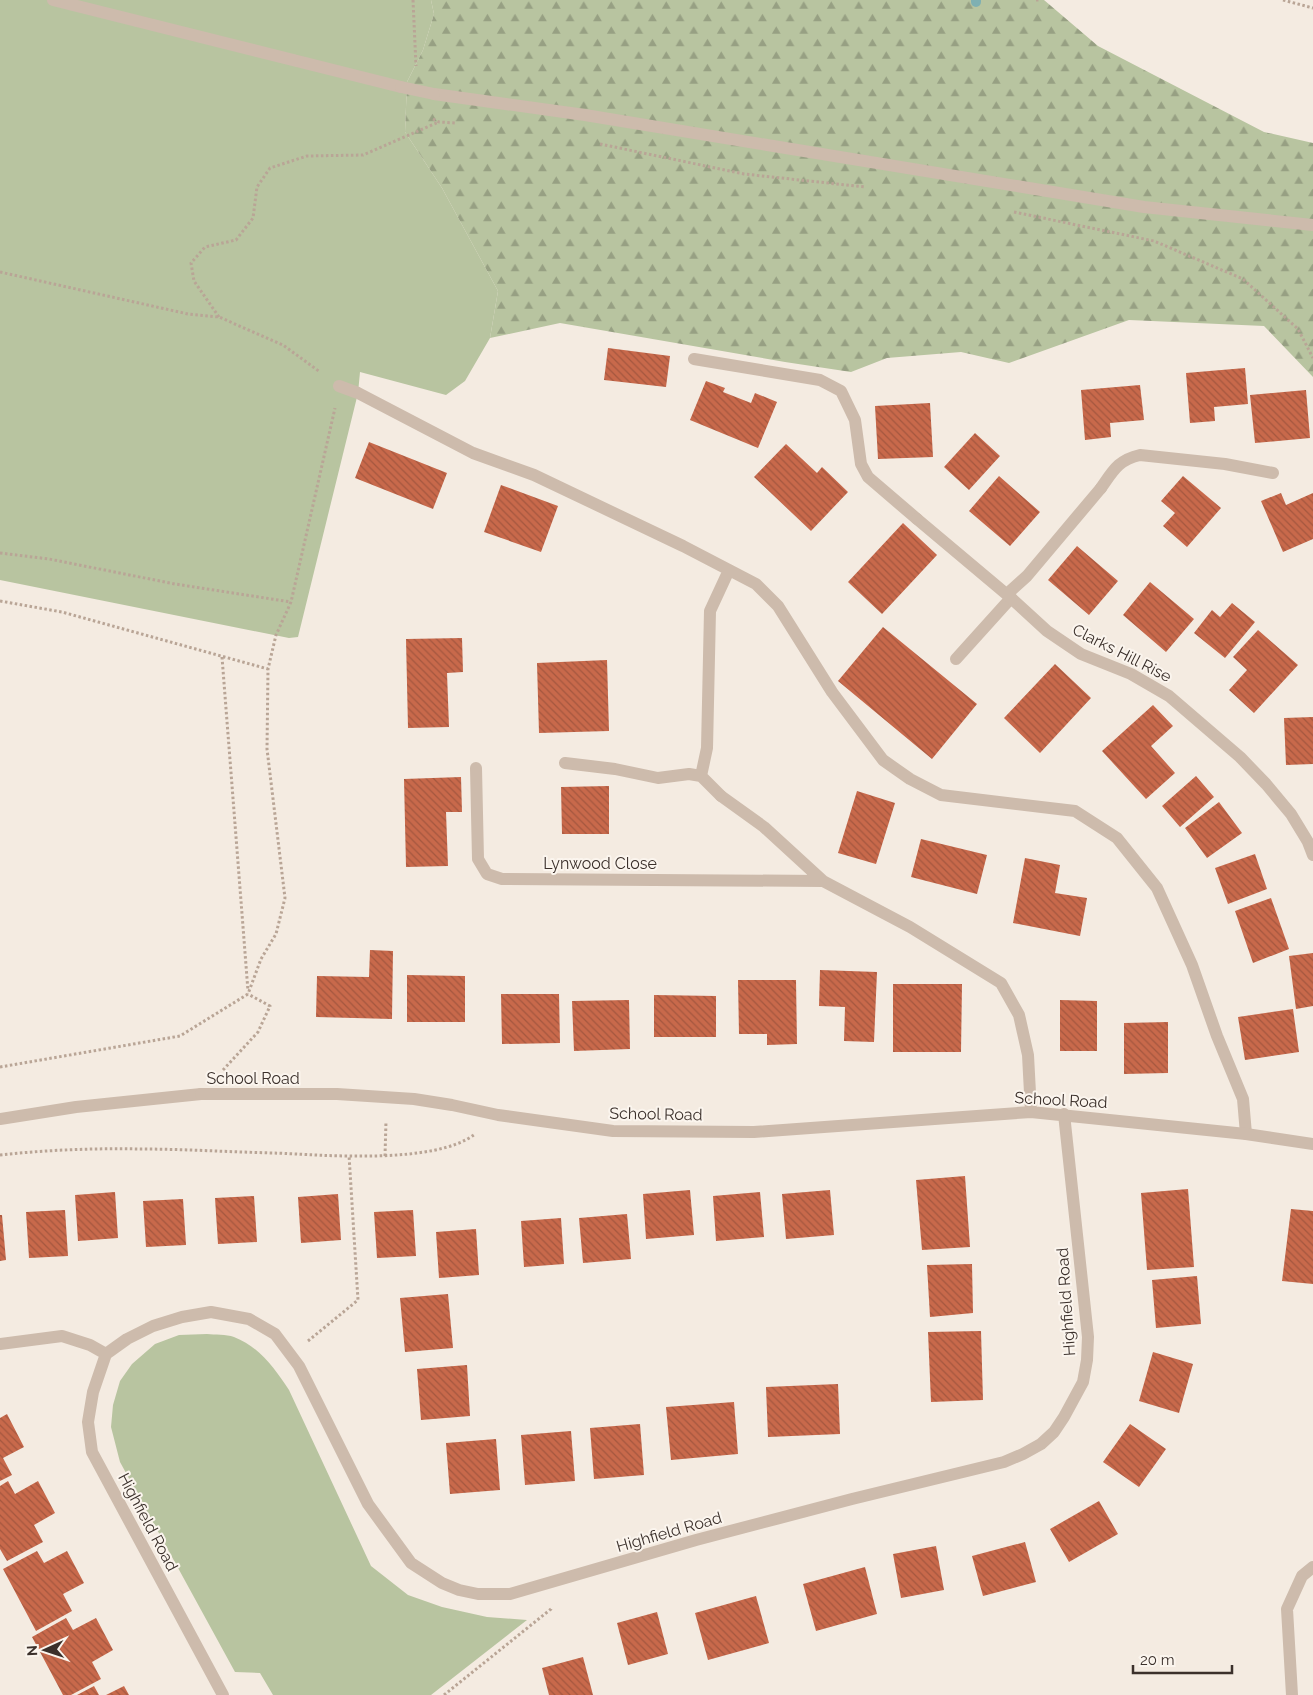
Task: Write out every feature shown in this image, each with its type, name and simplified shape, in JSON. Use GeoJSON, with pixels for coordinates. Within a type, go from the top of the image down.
{"type":"FeatureCollection","features":[{"type":"Feature","properties":{"kind":"street"},"geometry":{"type":"LineString","coordinates":[[53,0],[434,94],[604,118],[1144,207],[1313,225]]}},
{"type":"Feature","properties":{"kind":"street","name":"Clarks Hill Rise"},"geometry":{"type":"LineString","coordinates":[[694,359],[820,380],[841,391],[855,420],[861,464],[868,477],[1009,596],[1047,631],[1081,654],[1131,674],[1169,696],[1240,757],[1266,784],[1291,814],[1308,842],[1313,855]]}},
{"type":"Feature","properties":{"kind":"street"},"geometry":{"type":"LineString","coordinates":[[339,386],[358,393],[473,453],[534,475],[683,546],[756,584],[778,606],[832,692],[883,760],[910,779],[941,795],[1075,811],[1117,838],[1157,888],[1192,965],[1217,1036],[1243,1099],[1246,1134]]}},
{"type":"Feature","properties":{"kind":"street"},"geometry":{"type":"LineString","coordinates":[[956,659],[1101,488],[1117,466],[1128,458],[1140,455],[1225,464],[1273,473]]}},
{"type":"Feature","properties":{"kind":"street"},"geometry":{"type":"LineString","coordinates":[[566,763],[615,769],[658,778],[689,774],[701,776],[707,748],[710,611],[729,570]]}},
{"type":"Feature","properties":{"kind":"street","name":"Lynwood Close"},"geometry":{"type":"LineString","coordinates":[[476,768],[478,859],[487,874],[502,879],[823,881]]}},
{"type":"Feature","properties":{"kind":"street","name":"Lynwood Close"},"geometry":{"type":"LineString","coordinates":[[701,776],[721,796],[764,827],[823,881],[910,927],[1001,983],[1019,1015],[1028,1055],[1031,1112]]}},
{"type":"Feature","properties":{"kind":"street","name":"School Road"},"geometry":{"type":"LineString","coordinates":[[0,1119],[76,1107],[200,1094],[337,1094],[414,1099],[498,1115],[613,1131],[754,1132],[1031,1112],[1246,1134],[1313,1144]]}},
{"type":"Feature","properties":{"kind":"street","name":"Highfield Road"},"geometry":{"type":"LineString","coordinates":[[223,1695],[92,1452],[88,1422],[93,1392],[106,1354],[127,1339],[153,1326],[182,1317],[211,1312],[249,1319],[275,1334],[300,1366],[368,1504],[411,1563],[442,1583],[459,1590],[478,1594],[510,1594],[715,1535],[1004,1462],[1041,1444],[1054,1432],[1064,1418],[1083,1382],[1087,1360],[1088,1337],[1064,1114]]}},
{"type":"Feature","properties":{"kind":"street"},"geometry":{"type":"LineString","coordinates":[[0,1344],[62,1336],[90,1344],[106,1354]]}},
{"type":"Feature","properties":{"kind":"street"},"geometry":{"type":"LineString","coordinates":[[1292,1695],[1287,1609],[1302,1576],[1313,1567]]}},
{"type":"Feature","properties":{"kind":"path"},"geometry":{"type":"LineString","coordinates":[[1283,0],[1313,8]]}},
{"type":"Feature","properties":{"kind":"path"},"geometry":{"type":"LineString","coordinates":[[219,317],[194,281],[190,263],[204,247],[236,240],[253,218],[257,187],[270,168],[307,156],[363,155],[440,122],[458,123]]}},
{"type":"Feature","properties":{"kind":"path"},"geometry":{"type":"LineString","coordinates":[[591,142],[744,174],[872,188]]}},
{"type":"Feature","properties":{"kind":"path"},"geometry":{"type":"LineString","coordinates":[[1006,210],[1154,241],[1243,279],[1298,329],[1313,358]]}},
{"type":"Feature","properties":{"kind":"path"},"geometry":{"type":"LineString","coordinates":[[0,272],[188,314],[219,317],[283,344],[339,386],[291,602],[276,635],[268,669],[267,749],[285,898],[276,934],[261,959],[248,994],[180,1036],[0,1067]]}},
{"type":"Feature","properties":{"kind":"path"},"geometry":{"type":"LineString","coordinates":[[0,553],[49,560],[175,584],[291,602]]}},
{"type":"Feature","properties":{"kind":"path"},"geometry":{"type":"LineString","coordinates":[[0,601],[62,612],[268,669]]}},
{"type":"Feature","properties":{"kind":"path"},"geometry":{"type":"LineString","coordinates":[[222,657],[248,994]]}},
{"type":"Feature","properties":{"kind":"path"},"geometry":{"type":"LineString","coordinates":[[200,1094],[258,1032],[270,1006],[248,994]]}},
{"type":"Feature","properties":{"kind":"path"},"geometry":{"type":"LineString","coordinates":[[385,1156],[386,1120]]}},
{"type":"Feature","properties":{"kind":"path"},"geometry":{"type":"LineString","coordinates":[[0,1155],[35,1151],[138,1148],[385,1156],[428,1152],[454,1145]]}},
{"type":"Feature","properties":{"kind":"path"},"geometry":{"type":"LineString","coordinates":[[291,1355],[358,1300],[349,1155]]}},
{"type":"Feature","properties":{"kind":"path"},"geometry":{"type":"LineString","coordinates":[[444,1695],[551,1609],[564,1579]]}},
{"type":"Feature","properties":{"kind":"green space"},"geometry":{"type":"Polygon","coordinates":[[[0,0],[431,0],[434,14],[423,50],[407,82],[405,132],[442,188],[498,291],[490,338],[465,381],[446,395],[360,372],[358,393],[298,637],[289,638],[0,580],[0,0]]]}},
{"type":"Feature","properties":{"kind":"green space"},"geometry":{"type":"Polygon","coordinates":[[[431,0],[1044,0],[1098,46],[1264,132],[1313,143],[1313,377],[1264,326],[1129,320],[1009,363],[961,352],[887,358],[851,372],[560,323],[490,338],[498,291],[442,188],[405,132],[407,82],[423,50],[434,14],[431,0]]]}},
{"type":"Feature","properties":{"kind":"green space"},"geometry":{"type":"Polygon","coordinates":[[[207,1334],[231,1336],[243,1341],[266,1359],[278,1374],[289,1390],[371,1566],[408,1595],[442,1607],[487,1617],[527,1620],[431,1695],[273,1695],[260,1673],[235,1672],[120,1462],[111,1427],[113,1405],[120,1381],[132,1364],[155,1344],[179,1335],[207,1334]]]}},
{"type":"Feature","properties":{"kind":"building"},"geometry":{"type":"Polygon","coordinates":[[[608,348],[670,356],[666,387],[604,380],[608,348]]]}},
{"type":"Feature","properties":{"kind":"building"},"geometry":{"type":"Polygon","coordinates":[[[1245,368],[1248,404],[1214,407],[1215,421],[1190,423],[1186,373],[1245,368]]]}},
{"type":"Feature","properties":{"kind":"building"},"geometry":{"type":"Polygon","coordinates":[[[706,381],[725,388],[723,392],[751,403],[755,393],[777,402],[758,448],[690,420],[706,381]]]}},
{"type":"Feature","properties":{"kind":"building"},"geometry":{"type":"Polygon","coordinates":[[[1140,385],[1144,420],[1110,423],[1111,437],[1085,440],[1081,390],[1140,385]]]}},
{"type":"Feature","properties":{"kind":"building"},"geometry":{"type":"Polygon","coordinates":[[[1306,390],[1310,438],[1255,443],[1250,395],[1306,390]]]}},
{"type":"Feature","properties":{"kind":"building"},"geometry":{"type":"Polygon","coordinates":[[[930,403],[933,457],[878,459],[875,406],[930,403]]]}},
{"type":"Feature","properties":{"kind":"building"},"geometry":{"type":"Polygon","coordinates":[[[975,433],[1000,456],[969,490],[944,467],[975,433]]]}},
{"type":"Feature","properties":{"kind":"building"},"geometry":{"type":"Polygon","coordinates":[[[369,442],[447,473],[433,509],[355,478],[369,442]]]}},
{"type":"Feature","properties":{"kind":"building"},"geometry":{"type":"Polygon","coordinates":[[[786,444],[817,473],[822,467],[848,492],[811,531],[754,477],[786,444]]]}},
{"type":"Feature","properties":{"kind":"building"},"geometry":{"type":"Polygon","coordinates":[[[999,476],[1040,512],[1010,546],[969,511],[999,476]]]}},
{"type":"Feature","properties":{"kind":"building"},"geometry":{"type":"Polygon","coordinates":[[[1183,476],[1221,508],[1187,547],[1163,526],[1175,513],[1161,501],[1183,476]]]}},
{"type":"Feature","properties":{"kind":"building"},"geometry":{"type":"Polygon","coordinates":[[[501,485],[558,506],[541,552],[484,532],[501,485]]]}},
{"type":"Feature","properties":{"kind":"building"},"geometry":{"type":"Polygon","coordinates":[[[1281,493],[1286,505],[1313,493],[1313,539],[1283,552],[1261,501],[1281,493]]]}},
{"type":"Feature","properties":{"kind":"building"},"geometry":{"type":"Polygon","coordinates":[[[903,523],[937,555],[882,614],[848,582],[903,523]]]}},
{"type":"Feature","properties":{"kind":"building"},"geometry":{"type":"Polygon","coordinates":[[[1077,546],[1118,581],[1089,615],[1048,580],[1077,546]]]}},
{"type":"Feature","properties":{"kind":"building"},"geometry":{"type":"Polygon","coordinates":[[[1150,582],[1194,619],[1166,652],[1123,615],[1150,582]]]}},
{"type":"Feature","properties":{"kind":"building"},"geometry":{"type":"Polygon","coordinates":[[[1232,603],[1255,622],[1225,658],[1194,633],[1212,610],[1220,617],[1232,603]]]}},
{"type":"Feature","properties":{"kind":"building"},"geometry":{"type":"Polygon","coordinates":[[[883,627],[977,704],[932,759],[838,681],[883,627]]]}},
{"type":"Feature","properties":{"kind":"building"},"geometry":{"type":"Polygon","coordinates":[[[1258,630],[1298,665],[1254,713],[1229,690],[1247,670],[1233,657],[1258,630]]]}},
{"type":"Feature","properties":{"kind":"building"},"geometry":{"type":"Polygon","coordinates":[[[462,638],[463,672],[447,673],[449,727],[408,728],[406,639],[462,638]]]}},
{"type":"Feature","properties":{"kind":"building"},"geometry":{"type":"Polygon","coordinates":[[[607,660],[609,731],[539,733],[537,663],[607,660]]]}},
{"type":"Feature","properties":{"kind":"building"},"geometry":{"type":"Polygon","coordinates":[[[1055,664],[1091,698],[1040,753],[1004,718],[1055,664]]]}},
{"type":"Feature","properties":{"kind":"building"},"geometry":{"type":"Polygon","coordinates":[[[1153,705],[1173,726],[1151,746],[1175,773],[1146,799],[1102,751],[1153,705]]]}},
{"type":"Feature","properties":{"kind":"building"},"geometry":{"type":"Polygon","coordinates":[[[1313,717],[1313,764],[1286,765],[1284,718],[1313,717]]]}},
{"type":"Feature","properties":{"kind":"building"},"geometry":{"type":"Polygon","coordinates":[[[1196,776],[1214,797],[1180,827],[1162,806],[1196,776]]]}},
{"type":"Feature","properties":{"kind":"building"},"geometry":{"type":"Polygon","coordinates":[[[461,777],[462,812],[446,812],[448,866],[406,867],[404,779],[461,777]]]}},
{"type":"Feature","properties":{"kind":"building"},"geometry":{"type":"Polygon","coordinates":[[[609,786],[609,834],[562,834],[561,787],[609,786]]]}},
{"type":"Feature","properties":{"kind":"building"},"geometry":{"type":"Polygon","coordinates":[[[857,791],[895,803],[876,864],[838,853],[857,791]]]}},
{"type":"Feature","properties":{"kind":"building"},"geometry":{"type":"Polygon","coordinates":[[[1219,802],[1242,833],[1207,858],[1185,828],[1219,802]]]}},
{"type":"Feature","properties":{"kind":"building"},"geometry":{"type":"Polygon","coordinates":[[[921,839],[987,855],[977,894],[911,877],[921,839]]]}},
{"type":"Feature","properties":{"kind":"building"},"geometry":{"type":"Polygon","coordinates":[[[1255,854],[1267,889],[1228,904],[1215,868],[1255,854]]]}},
{"type":"Feature","properties":{"kind":"building"},"geometry":{"type":"Polygon","coordinates":[[[1025,858],[1060,865],[1055,893],[1087,898],[1080,936],[1013,923],[1025,858]]]}},
{"type":"Feature","properties":{"kind":"building"},"geometry":{"type":"Polygon","coordinates":[[[1271,898],[1289,949],[1253,963],[1235,911],[1271,898]]]}},
{"type":"Feature","properties":{"kind":"building"},"geometry":{"type":"Polygon","coordinates":[[[370,950],[393,951],[392,1019],[316,1017],[317,976],[369,977],[370,950]]]}},
{"type":"Feature","properties":{"kind":"building"},"geometry":{"type":"Polygon","coordinates":[[[1313,953],[1313,1006],[1296,1009],[1289,956],[1313,953]]]}},
{"type":"Feature","properties":{"kind":"building"},"geometry":{"type":"Polygon","coordinates":[[[820,970],[877,972],[874,1042],[844,1041],[845,1007],[819,1006],[820,970]]]}},
{"type":"Feature","properties":{"kind":"building"},"geometry":{"type":"Polygon","coordinates":[[[407,975],[465,976],[465,1022],[407,1022],[407,975]]]}},
{"type":"Feature","properties":{"kind":"building"},"geometry":{"type":"Polygon","coordinates":[[[738,980],[796,980],[797,1044],[767,1045],[767,1034],[739,1034],[738,980]]]}},
{"type":"Feature","properties":{"kind":"building"},"geometry":{"type":"Polygon","coordinates":[[[893,984],[962,984],[961,1052],[893,1052],[893,984]]]}},
{"type":"Feature","properties":{"kind":"building"},"geometry":{"type":"Polygon","coordinates":[[[501,994],[559,994],[560,1043],[502,1044],[501,994]]]}},
{"type":"Feature","properties":{"kind":"building"},"geometry":{"type":"Polygon","coordinates":[[[654,995],[716,996],[716,1037],[654,1037],[654,995]]]}},
{"type":"Feature","properties":{"kind":"building"},"geometry":{"type":"Polygon","coordinates":[[[629,1000],[630,1049],[574,1051],[572,1001],[629,1000]]]}},
{"type":"Feature","properties":{"kind":"building"},"geometry":{"type":"Polygon","coordinates":[[[1060,1000],[1097,1001],[1097,1051],[1060,1051],[1060,1000]]]}},
{"type":"Feature","properties":{"kind":"building"},"geometry":{"type":"Polygon","coordinates":[[[1293,1009],[1299,1052],[1245,1060],[1238,1017],[1293,1009]]]}},
{"type":"Feature","properties":{"kind":"building"},"geometry":{"type":"Polygon","coordinates":[[[1168,1022],[1168,1073],[1124,1074],[1124,1023],[1168,1022]]]}},
{"type":"Feature","properties":{"kind":"building"},"geometry":{"type":"Polygon","coordinates":[[[965,1176],[970,1247],[922,1250],[916,1180],[965,1176]]]}},
{"type":"Feature","properties":{"kind":"building"},"geometry":{"type":"Polygon","coordinates":[[[1188,1189],[1194,1267],[1147,1270],[1141,1193],[1188,1189]]]}},
{"type":"Feature","properties":{"kind":"building"},"geometry":{"type":"Polygon","coordinates":[[[690,1190],[694,1235],[646,1239],[643,1194],[690,1190]]]}},
{"type":"Feature","properties":{"kind":"building"},"geometry":{"type":"Polygon","coordinates":[[[830,1190],[834,1235],[786,1239],[782,1194],[830,1190]]]}},
{"type":"Feature","properties":{"kind":"building"},"geometry":{"type":"Polygon","coordinates":[[[115,1192],[118,1238],[78,1241],[75,1195],[115,1192]]]}},
{"type":"Feature","properties":{"kind":"building"},"geometry":{"type":"Polygon","coordinates":[[[760,1192],[764,1237],[716,1241],[713,1196],[760,1192]]]}},
{"type":"Feature","properties":{"kind":"building"},"geometry":{"type":"Polygon","coordinates":[[[338,1194],[341,1240],[301,1243],[298,1197],[338,1194]]]}},
{"type":"Feature","properties":{"kind":"building"},"geometry":{"type":"Polygon","coordinates":[[[254,1196],[257,1242],[218,1244],[215,1198],[254,1196]]]}},
{"type":"Feature","properties":{"kind":"building"},"geometry":{"type":"Polygon","coordinates":[[[183,1199],[186,1245],[146,1247],[143,1201],[183,1199]]]}},
{"type":"Feature","properties":{"kind":"building"},"geometry":{"type":"Polygon","coordinates":[[[1291,1209],[1313,1211],[1313,1284],[1282,1281],[1291,1209]]]}},
{"type":"Feature","properties":{"kind":"building"},"geometry":{"type":"Polygon","coordinates":[[[65,1210],[68,1256],[29,1258],[26,1212],[65,1210]]]}},
{"type":"Feature","properties":{"kind":"building"},"geometry":{"type":"Polygon","coordinates":[[[413,1210],[416,1256],[377,1258],[374,1212],[413,1210]]]}},
{"type":"Feature","properties":{"kind":"building"},"geometry":{"type":"Polygon","coordinates":[[[627,1214],[631,1259],[583,1263],[579,1218],[627,1214]]]}},
{"type":"Feature","properties":{"kind":"building"},"geometry":{"type":"Polygon","coordinates":[[[0,1215],[2,1215],[6,1260],[0,1261],[0,1215]]]}},
{"type":"Feature","properties":{"kind":"building"},"geometry":{"type":"Polygon","coordinates":[[[561,1218],[564,1264],[524,1267],[521,1221],[561,1218]]]}},
{"type":"Feature","properties":{"kind":"building"},"geometry":{"type":"Polygon","coordinates":[[[476,1229],[479,1275],[439,1278],[436,1232],[476,1229]]]}},
{"type":"Feature","properties":{"kind":"building"},"geometry":{"type":"Polygon","coordinates":[[[972,1264],[973,1313],[930,1317],[927,1265],[972,1264]]]}},
{"type":"Feature","properties":{"kind":"building"},"geometry":{"type":"Polygon","coordinates":[[[1197,1276],[1201,1324],[1156,1328],[1152,1280],[1197,1276]]]}},
{"type":"Feature","properties":{"kind":"building"},"geometry":{"type":"Polygon","coordinates":[[[448,1294],[453,1348],[405,1352],[400,1298],[448,1294]]]}},
{"type":"Feature","properties":{"kind":"building"},"geometry":{"type":"Polygon","coordinates":[[[981,1331],[983,1400],[931,1402],[928,1332],[981,1331]]]}},
{"type":"Feature","properties":{"kind":"building"},"geometry":{"type":"Polygon","coordinates":[[[1153,1352],[1193,1364],[1179,1413],[1139,1401],[1153,1352]]]}},
{"type":"Feature","properties":{"kind":"building"},"geometry":{"type":"Polygon","coordinates":[[[467,1365],[470,1416],[421,1420],[417,1369],[467,1365]]]}},
{"type":"Feature","properties":{"kind":"building"},"geometry":{"type":"Polygon","coordinates":[[[838,1384],[840,1434],[768,1437],[766,1387],[838,1384]]]}},
{"type":"Feature","properties":{"kind":"building"},"geometry":{"type":"Polygon","coordinates":[[[734,1402],[738,1454],[671,1460],[666,1407],[734,1402]]]}},
{"type":"Feature","properties":{"kind":"building"},"geometry":{"type":"Polygon","coordinates":[[[7,1414],[24,1447],[3,1458],[12,1475],[0,1481],[0,1418],[7,1414]]]}},
{"type":"Feature","properties":{"kind":"building"},"geometry":{"type":"Polygon","coordinates":[[[640,1424],[644,1475],[594,1479],[590,1428],[640,1424]]]}},
{"type":"Feature","properties":{"kind":"building"},"geometry":{"type":"Polygon","coordinates":[[[1130,1424],[1166,1449],[1139,1487],[1103,1462],[1130,1424]]]}},
{"type":"Feature","properties":{"kind":"building"},"geometry":{"type":"Polygon","coordinates":[[[571,1431],[575,1481],[525,1485],[521,1435],[571,1431]]]}},
{"type":"Feature","properties":{"kind":"building"},"geometry":{"type":"Polygon","coordinates":[[[496,1439],[500,1490],[450,1494],[446,1443],[496,1439]]]}},
{"type":"Feature","properties":{"kind":"building"},"geometry":{"type":"Polygon","coordinates":[[[8,1481],[15,1494],[38,1481],[55,1513],[34,1525],[43,1542],[7,1561],[0,1549],[0,1486],[8,1481]]]}},
{"type":"Feature","properties":{"kind":"building"},"geometry":{"type":"Polygon","coordinates":[[[1099,1501],[1118,1534],[1069,1562],[1050,1529],[1099,1501]]]}},
{"type":"Feature","properties":{"kind":"building"},"geometry":{"type":"Polygon","coordinates":[[[1025,1542],[1036,1582],[983,1596],[972,1556],[1025,1542]]]}},
{"type":"Feature","properties":{"kind":"building"},"geometry":{"type":"Polygon","coordinates":[[[936,1546],[944,1590],[901,1598],[893,1554],[936,1546]]]}},
{"type":"Feature","properties":{"kind":"building"},"geometry":{"type":"Polygon","coordinates":[[[37,1551],[44,1563],[67,1551],[84,1583],[63,1594],[72,1611],[36,1631],[3,1569],[37,1551]]]}},
{"type":"Feature","properties":{"kind":"building"},"geometry":{"type":"Polygon","coordinates":[[[865,1567],[877,1614],[816,1631],[803,1584],[865,1567]]]}},
{"type":"Feature","properties":{"kind":"building"},"geometry":{"type":"Polygon","coordinates":[[[756,1596],[769,1643],[708,1660],[695,1613],[756,1596]]]}},
{"type":"Feature","properties":{"kind":"building"},"geometry":{"type":"Polygon","coordinates":[[[657,1612],[668,1654],[628,1665],[617,1623],[657,1612]]]}},
{"type":"Feature","properties":{"kind":"building"},"geometry":{"type":"Polygon","coordinates":[[[66,1618],[73,1630],[96,1618],[113,1650],[92,1662],[101,1679],[71,1695],[63,1695],[32,1637],[66,1618]]]}},
{"type":"Feature","properties":{"kind":"building"},"geometry":{"type":"Polygon","coordinates":[[[583,1657],[593,1695],[549,1695],[542,1668],[583,1657]]]}},
{"type":"Feature","properties":{"kind":"building"},"geometry":{"type":"Polygon","coordinates":[[[94,1686],[99,1695],[77,1695],[94,1686]]]}},
{"type":"Feature","properties":{"kind":"building"},"geometry":{"type":"Polygon","coordinates":[[[124,1686],[129,1695],[106,1695],[124,1686]]]}}]}
